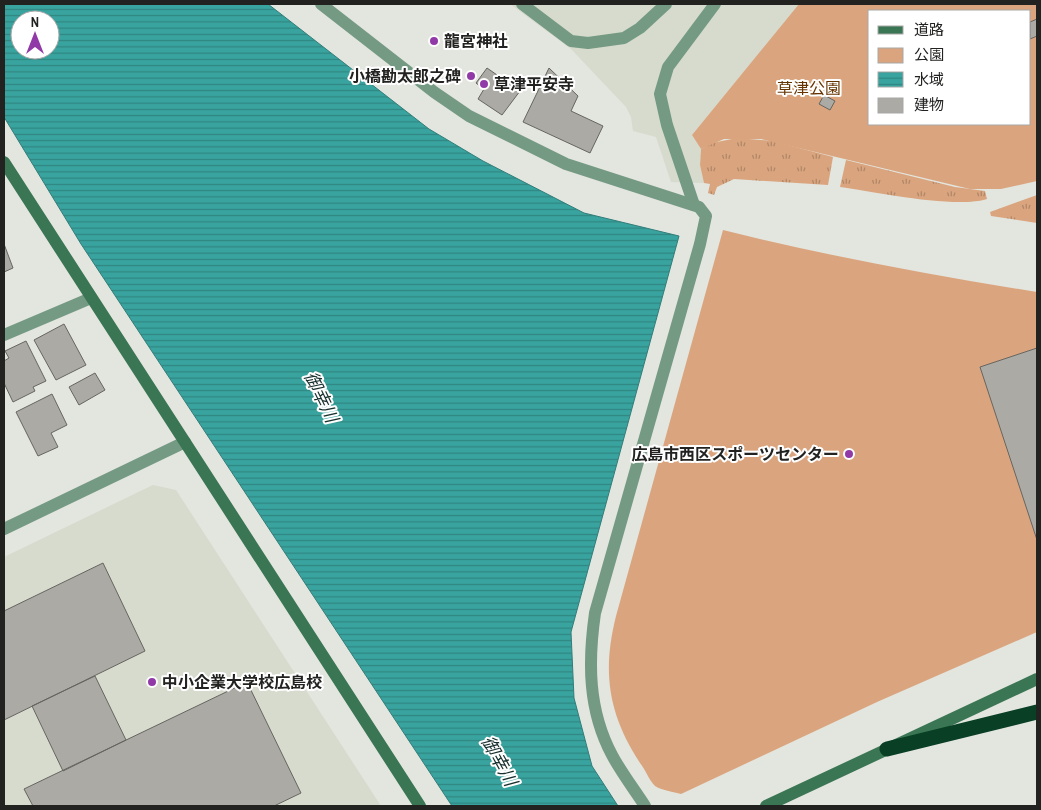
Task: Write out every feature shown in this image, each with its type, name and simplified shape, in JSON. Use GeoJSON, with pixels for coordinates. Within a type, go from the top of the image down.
{"type":"FeatureCollection","features":[{"type":"Feature","properties":{"kind":"highway"},"geometry":{"type":"LineString","coordinates":[[887,749],[1037,712]]}},
{"type":"Feature","properties":{"kind":"street"},"geometry":{"type":"LineString","coordinates":[[321,4],[434,92],[469,116],[566,164],[694,205],[699,207],[706,216],[700,244],[595,613],[590,650],[592,689],[599,725],[612,756],[645,806]]}},
{"type":"Feature","properties":{"kind":"street"},"geometry":{"type":"LineString","coordinates":[[522,4],[571,41],[588,43],[624,38],[640,28],[666,4]]}},
{"type":"Feature","properties":{"kind":"street"},"geometry":{"type":"LineString","coordinates":[[694,205],[667,125],[660,94],[668,67],[716,4]]}},
{"type":"Feature","properties":{"kind":"street"},"geometry":{"type":"LineString","coordinates":[[4,162],[420,806]]}},
{"type":"Feature","properties":{"kind":"street"},"geometry":{"type":"LineString","coordinates":[[4,335],[92,298]]}},
{"type":"Feature","properties":{"kind":"street"},"geometry":{"type":"LineString","coordinates":[[4,529],[185,442]]}},
{"type":"Feature","properties":{"kind":"street"},"geometry":{"type":"LineString","coordinates":[[766,806],[1037,679]]}},
{"type":"Feature","properties":{"kind":"shaded area"},"geometry":{"type":"Polygon","coordinates":[[[510,4],[799,4],[692,135],[701,149],[700,165],[704,183],[671,182],[656,137],[633,131],[631,117],[626,107],[571,49],[510,4]]]}},
{"type":"Feature","properties":{"kind":"shaded area","name":"中小企業大学校広島校"},"geometry":{"type":"Polygon","coordinates":[[[153,485],[176,490],[381,806],[4,806],[4,557],[153,485]]]}},
{"type":"Feature","properties":{"kind":"green space","name":"草津公園"},"geometry":{"type":"Polygon","coordinates":[[[799,4],[1037,4],[1037,181],[1001,189],[970,189],[761,139],[724,139],[701,149],[692,135],[799,4]]]}},
{"type":"Feature","properties":{"kind":"green space"},"geometry":{"type":"Polygon","coordinates":[[[737,138],[773,141],[833,157],[828,185],[734,179],[717,187],[714,195],[708,193],[710,184],[704,183],[700,165],[701,149],[712,143],[737,138]]]}},
{"type":"Feature","properties":{"kind":"green space"},"geometry":{"type":"Polygon","coordinates":[[[846,160],[955,187],[985,191],[987,199],[973,202],[936,201],[840,187],[846,160]]]}},
{"type":"Feature","properties":{"kind":"green space"},"geometry":{"type":"Polygon","coordinates":[[[1037,195],[1037,223],[991,216],[990,212],[1037,195]]]}},
{"type":"Feature","properties":{"kind":"green space","name":"広島市西区スポーツセンター"},"geometry":{"type":"Polygon","coordinates":[[[723,230],[879,264],[1037,292],[1037,632],[877,702],[681,794],[655,786],[629,745],[615,710],[609,674],[609,656],[616,616],[723,230]]]}},
{"type":"Feature","properties":{"kind":"water","name":"御幸川"},"geometry":{"type":"Polygon","coordinates":[[[4,4],[268,4],[429,129],[483,161],[584,213],[679,236],[571,632],[574,698],[592,766],[618,806],[452,806],[81,244],[4,117],[4,4]]]}},
{"type":"Feature","properties":{"kind":"building"},"geometry":{"type":"Polygon","coordinates":[[[1037,19],[1037,36],[1031,39],[1031,22],[1037,19]]]}},
{"type":"Feature","properties":{"kind":"building"},"geometry":{"type":"Polygon","coordinates":[[[487,68],[520,91],[502,115],[478,99],[484,89],[476,83],[487,68]]]}},
{"type":"Feature","properties":{"kind":"building"},"geometry":{"type":"Polygon","coordinates":[[[549,68],[578,96],[571,111],[603,126],[590,153],[523,122],[549,68]]]}},
{"type":"Feature","properties":{"kind":"building"},"geometry":{"type":"Polygon","coordinates":[[[824,95],[835,101],[830,110],[819,104],[824,95]]]}},
{"type":"Feature","properties":{"kind":"building"},"geometry":{"type":"Polygon","coordinates":[[[4,244],[13,268],[4,272],[4,244]]]}},
{"type":"Feature","properties":{"kind":"building"},"geometry":{"type":"Polygon","coordinates":[[[64,324],[86,365],[56,380],[34,340],[64,324]]]}},
{"type":"Feature","properties":{"kind":"building"},"geometry":{"type":"Polygon","coordinates":[[[26,341],[46,381],[33,387],[35,391],[13,402],[4,383],[4,361],[9,358],[5,351],[26,341]]]}},
{"type":"Feature","properties":{"kind":"building"},"geometry":{"type":"Polygon","coordinates":[[[1037,348],[1037,540],[980,367],[1037,348]]]}},
{"type":"Feature","properties":{"kind":"building"},"geometry":{"type":"Polygon","coordinates":[[[95,373],[105,390],[79,405],[69,387],[95,373]]]}},
{"type":"Feature","properties":{"kind":"building"},"geometry":{"type":"Polygon","coordinates":[[[52,394],[67,425],[51,433],[58,447],[38,456],[16,412],[52,394]]]}},
{"type":"Feature","properties":{"kind":"building"},"geometry":{"type":"Polygon","coordinates":[[[103,563],[145,651],[4,720],[4,611],[103,563]]]}},
{"type":"Feature","properties":{"kind":"building"},"geometry":{"type":"Polygon","coordinates":[[[95,676],[126,740],[63,771],[32,706],[95,676]]]}},
{"type":"Feature","properties":{"kind":"building"},"geometry":{"type":"Polygon","coordinates":[[[247,682],[301,793],[274,806],[33,806],[24,789],[247,682]]]}},
{"type":"Feature","properties":{"kind":"place","name":"龍宮神社"},"geometry":{"type":"Point","coordinates":[434,41]}},
{"type":"Feature","properties":{"kind":"place","name":"小橋勘太郎之碑"},"geometry":{"type":"Point","coordinates":[471,76]}},
{"type":"Feature","properties":{"kind":"place","name":"草津平安寺"},"geometry":{"type":"Point","coordinates":[484,84]}},
{"type":"Feature","properties":{"kind":"place","name":"広島市西区スポーツセンター"},"geometry":{"type":"Point","coordinates":[849,454]}},
{"type":"Feature","properties":{"kind":"place","name":"中小企業大学校広島校"},"geometry":{"type":"Point","coordinates":[152,682]}}]}
